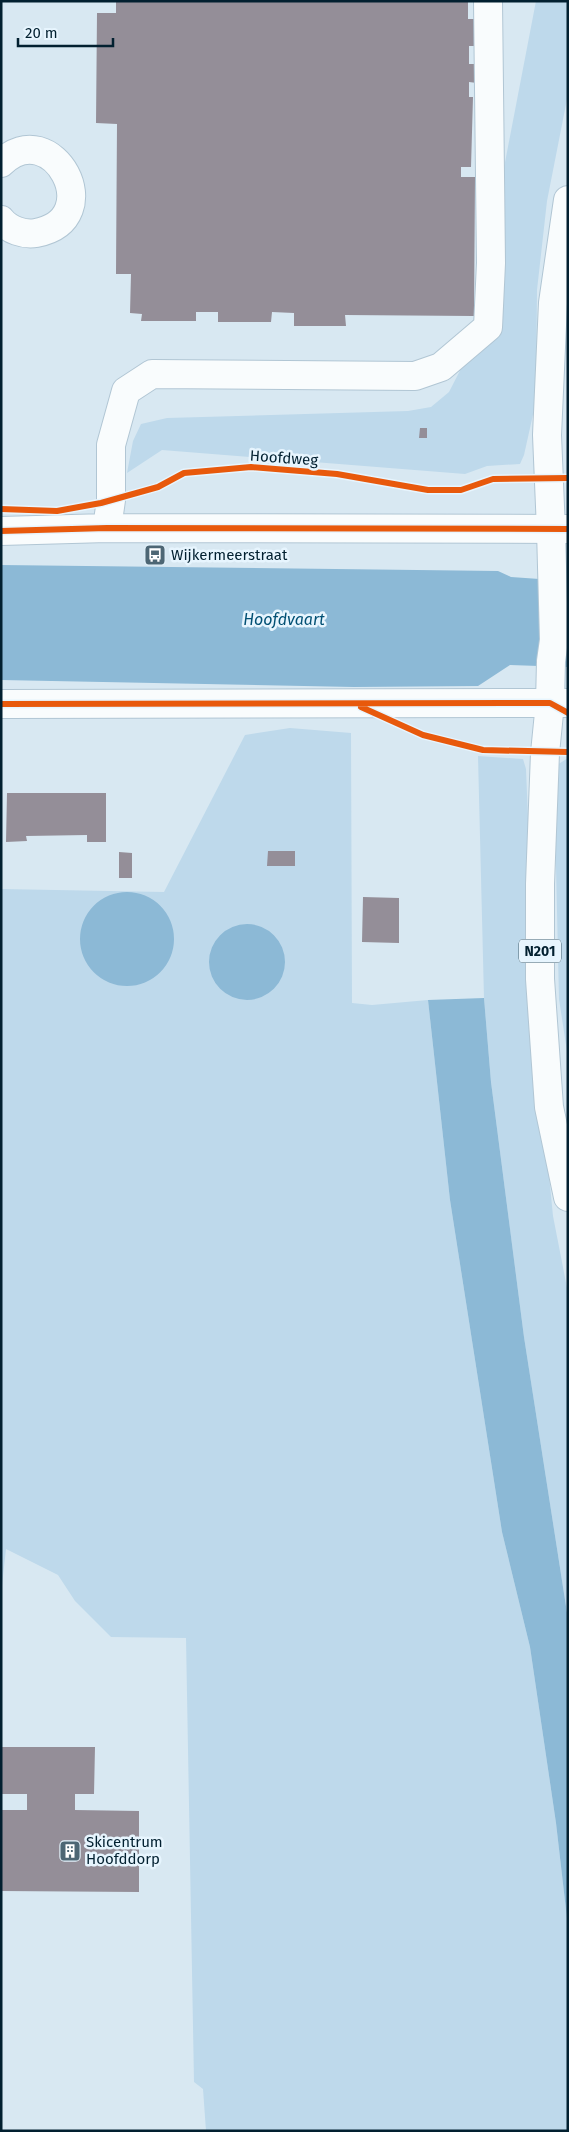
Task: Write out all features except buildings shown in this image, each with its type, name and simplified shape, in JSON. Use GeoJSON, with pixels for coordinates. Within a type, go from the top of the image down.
{"type":"FeatureCollection","features":[{"type":"Feature","properties":{"kind":"main road"},"geometry":{"type":"LineString","coordinates":[[107,528],[111,500],[111,445],[126,391],[152,374],[415,376],[442,367],[488,327],[491,263],[488,1]]}},
{"type":"Feature","properties":{"kind":"main road"},"geometry":{"type":"LineString","coordinates":[[1,220],[17,231],[30,234],[44,231],[56,225],[65,215],[70,203],[72,190],[62,165],[46,154],[26,151],[2,160]]}},
{"type":"Feature","properties":{"kind":"main road"},"geometry":{"type":"LineString","coordinates":[[1,704],[559,703],[551,661],[554,640],[552,564],[560,530],[547,435],[553,303],[568,200]]}},
{"type":"Feature","properties":{"kind":"main road"},"geometry":{"type":"LineString","coordinates":[[1,531],[107,528],[560,530]]}},
{"type":"Feature","properties":{"kind":"main road","name":"N201"},"geometry":{"type":"LineString","coordinates":[[559,703],[545,753],[540,884],[540,979],[549,1107],[568,1197]]}},
{"type":"Feature","properties":{"kind":"shaded area"},"geometry":{"type":"Polygon","coordinates":[[[536,1],[568,1],[568,94],[547,201],[537,290],[536,401],[524,455],[520,464],[487,466],[465,474],[162,450],[127,473],[133,441],[141,424],[167,418],[408,411],[431,407],[449,392],[468,355],[536,1]]]}},
{"type":"Feature","properties":{"kind":"shaded area"},"geometry":{"type":"Polygon","coordinates":[[[290,728],[351,733],[352,1003],[372,1005],[428,1000],[450,1200],[502,1532],[530,1647],[556,1823],[568,1927],[568,2131],[206,2131],[203,2089],[194,2082],[186,1638],[111,1637],[75,1601],[58,1575],[6,1549],[1,1594],[1,889],[164,892],[245,735],[290,728]]]}},
{"type":"Feature","properties":{"kind":"shaded area"},"geometry":{"type":"Polygon","coordinates":[[[478,756],[523,759],[526,769],[538,1062],[553,1216],[568,1293],[568,1619],[524,1337],[491,1082],[484,998],[478,756]]]}},
{"type":"Feature","properties":{"kind":"shaded area"},"geometry":{"type":"Polygon","coordinates":[[[568,758],[568,1058],[559,999],[554,779],[557,765],[568,758]]]}},
{"type":"Feature","properties":{"kind":"water","name":"Hoofdvaart"},"geometry":{"type":"Polygon","coordinates":[[[1,565],[498,571],[511,577],[568,581],[568,667],[510,665],[478,686],[354,687],[1,680],[1,565]]]}},
{"type":"Feature","properties":{"kind":"water"},"geometry":{"type":"Polygon","coordinates":[[[127,892],[145,896],[160,906],[170,921],[174,939],[170,957],[160,972],[145,982],[127,986],[109,982],[94,972],[84,957],[80,939],[84,921],[94,906],[109,896],[127,892]]]}},
{"type":"Feature","properties":{"kind":"water"},"geometry":{"type":"Polygon","coordinates":[[[247,924],[262,927],[274,935],[282,947],[285,962],[282,977],[274,989],[262,997],[247,1000],[232,997],[220,989],[212,977],[209,962],[212,947],[220,935],[232,927],[247,924]]]}},
{"type":"Feature","properties":{"kind":"water"},"geometry":{"type":"Polygon","coordinates":[[[484,998],[491,1082],[524,1337],[568,1619],[568,1927],[556,1823],[530,1647],[502,1532],[450,1200],[428,1000],[484,998]]]}},
{"type":"Feature","properties":{"kind":"cycle path","name":"Hoofdweg"},"geometry":{"type":"LineString","coordinates":[[1,509],[57,511],[101,503],[158,487],[184,473],[251,467],[337,474],[428,490],[461,490],[493,479],[568,478]]}},
{"type":"Feature","properties":{"kind":"cycle path"},"geometry":{"type":"LineString","coordinates":[[1,531],[107,528],[568,529]]}},
{"type":"Feature","properties":{"kind":"cycle path"},"geometry":{"type":"LineString","coordinates":[[1,704],[550,703],[568,713]]}},
{"type":"Feature","properties":{"kind":"cycle path"},"geometry":{"type":"LineString","coordinates":[[361,707],[423,735],[483,750],[568,752]]}},
{"type":"Feature","properties":{"kind":"place","name":"Wijkermeerstraat"},"geometry":{"type":"Point","coordinates":[155,555]}},
{"type":"Feature","properties":{"kind":"place","name":"Skicentrum Hoofddorp"},"geometry":{"type":"Point","coordinates":[70,1851]}}]}
